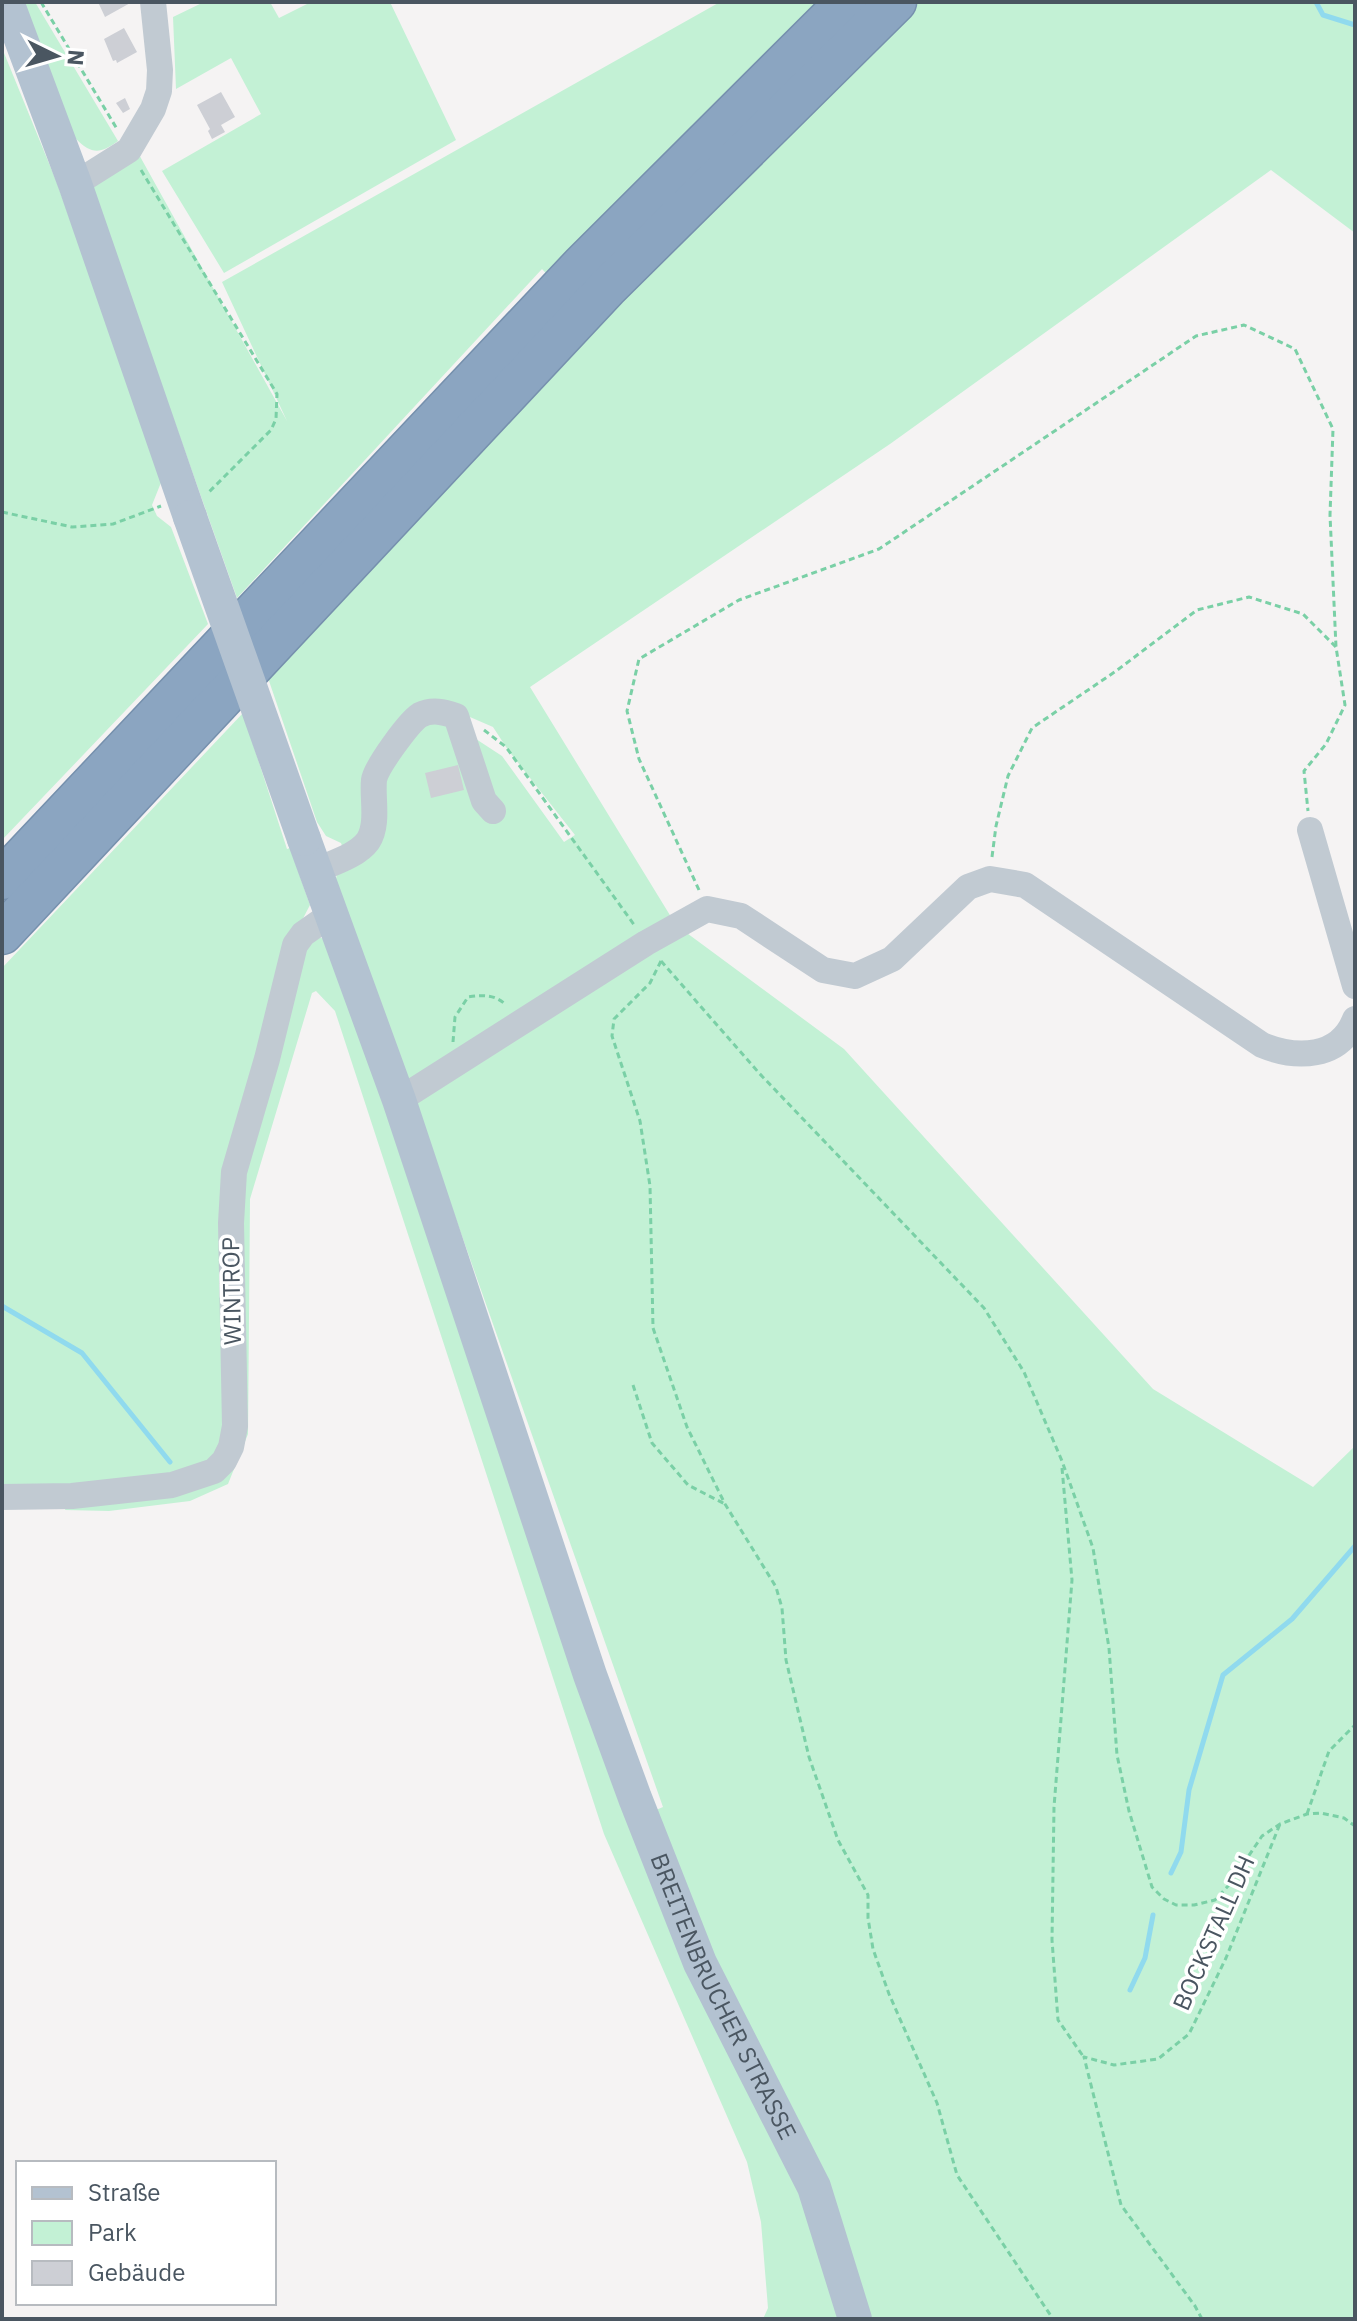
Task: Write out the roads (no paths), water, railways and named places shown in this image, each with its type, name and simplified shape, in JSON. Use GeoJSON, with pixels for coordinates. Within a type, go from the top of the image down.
{"type":"FeatureCollection","features":[{"type":"Feature","properties":{"kind":"highway"},"geometry":{"type":"LineString","coordinates":[[2,934],[846,2]]}},
{"type":"Feature","properties":{"kind":"highway"},"geometry":{"type":"LineString","coordinates":[[2,879],[594,277],[896,2]]}},
{"type":"Feature","properties":{"kind":"main road","name":"BREITENBRUCHER STRASSE"},"geometry":{"type":"LineString","coordinates":[[7,2],[192,505],[330,915],[399,1100],[590,1675],[635,1798],[700,1963],[814,2187],[855,2319]]}},
{"type":"Feature","properties":{"kind":"street"},"geometry":{"type":"LineString","coordinates":[[75,184],[129,150],[146,124],[159,91],[159,50],[153,2]]}},
{"type":"Feature","properties":{"kind":"street"},"geometry":{"type":"LineString","coordinates":[[310,855],[359,850],[366,844],[373,824],[376,771],[419,716],[433,711],[456,716],[484,801],[493,811]]}},
{"type":"Feature","properties":{"kind":"street"},"geometry":{"type":"LineString","coordinates":[[1310,830],[1355,986]]}},
{"type":"Feature","properties":{"kind":"street"},"geometry":{"type":"LineString","coordinates":[[399,1100],[646,943],[707,909],[741,916],[823,970],[855,976],[892,959],[968,887],[990,879],[1025,885],[1262,1045],[1274,1050],[1312,1055],[1339,1043],[1355,1019]]}},
{"type":"Feature","properties":{"kind":"street","name":"WINTROP"},"geometry":{"type":"LineString","coordinates":[[2,1497],[72,1496],[172,1485],[214,1471],[224,1461],[231,1447],[235,1426],[231,1223],[234,1172],[267,1059],[295,945],[303,934],[330,915]]}},
{"type":"Feature","properties":{"kind":"waterway"},"geometry":{"type":"LineString","coordinates":[[1316,2],[1323,15],[1355,25]]}},
{"type":"Feature","properties":{"kind":"waterway"},"geometry":{"type":"LineString","coordinates":[[2,1306],[82,1353],[170,1462]]}},
{"type":"Feature","properties":{"kind":"waterway"},"geometry":{"type":"LineString","coordinates":[[1171,1873],[1181,1852],[1189,1790],[1223,1675],[1292,1619],[1355,1546]]}},
{"type":"Feature","properties":{"kind":"waterway"},"geometry":{"type":"LineString","coordinates":[[1130,1990],[1145,1958],[1153,1915]]}}]}
